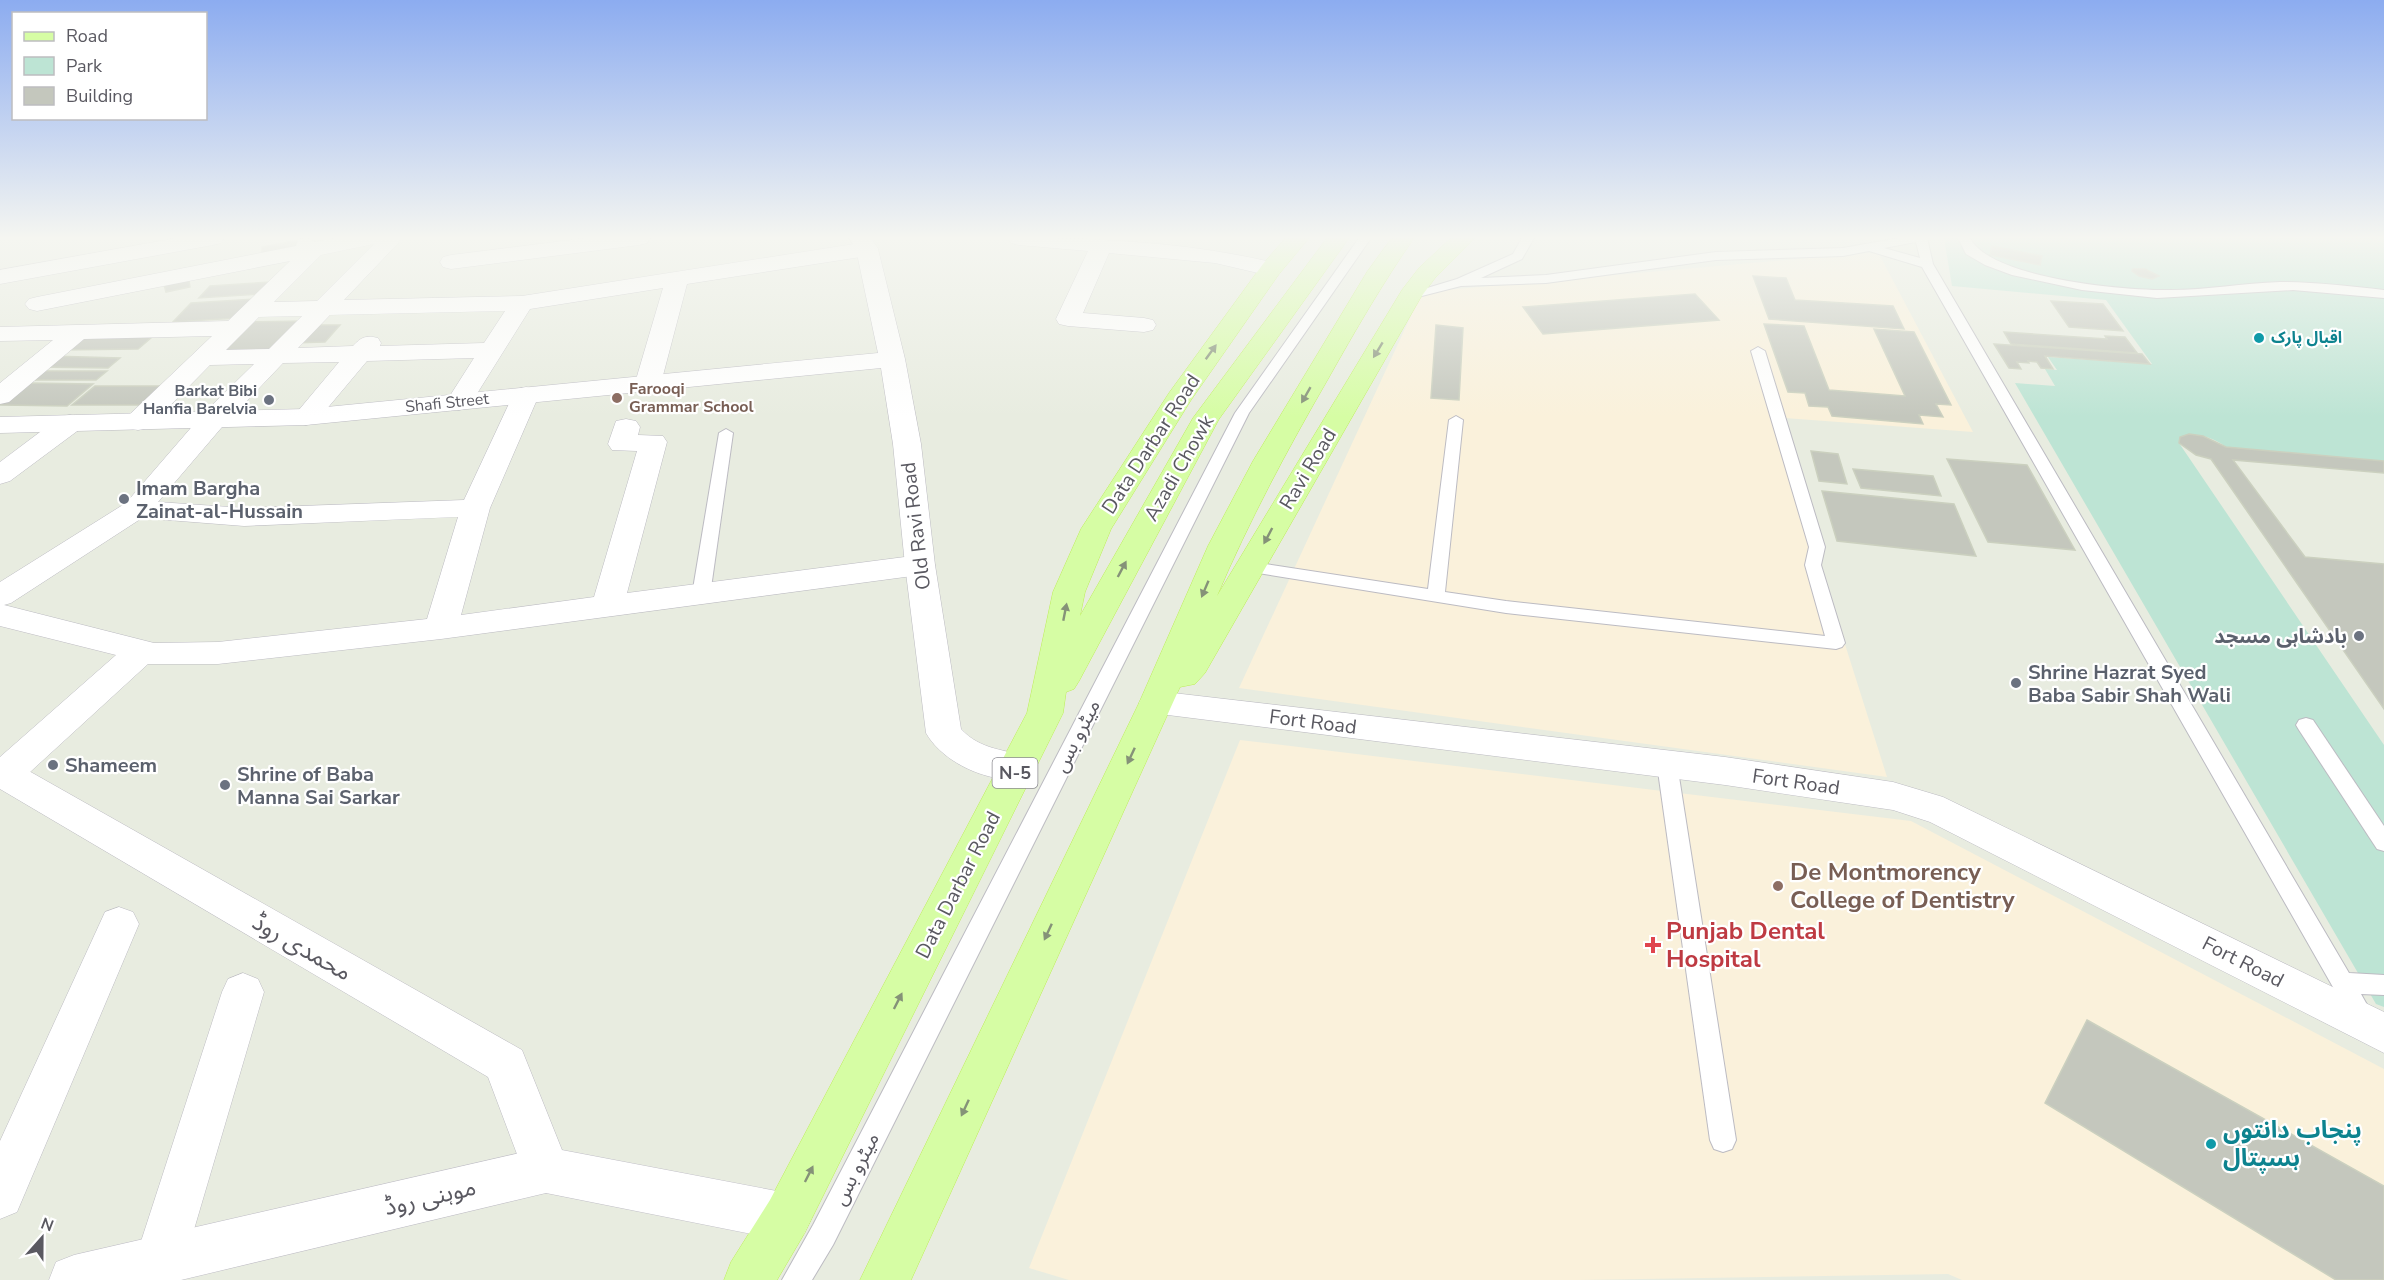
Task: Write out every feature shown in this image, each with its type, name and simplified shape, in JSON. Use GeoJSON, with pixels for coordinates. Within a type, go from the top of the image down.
{"type":"FeatureCollection","features":[{"type":"Feature","properties":{"kind":"main road","name":"Data Darbar Road"},"geometry":{"type":"LineString","coordinates":[[749,1280],[788,1217],[1045,713],[1069,592],[1096,529],[1178,399],[1250,298]]}},
{"type":"Feature","properties":{"kind":"main road","name":"Azadi Chowk"},"geometry":{"type":"LineString","coordinates":[[1045,713],[1149,518],[1206,418],[1294,298]]}},
{"type":"Feature","properties":{"kind":"main road"},"geometry":{"type":"LineString","coordinates":[[885,1280],[1156,703],[1223,546],[1267,461],[1363,298]]}},
{"type":"Feature","properties":{"kind":"main road","name":"Ravi Road"},"geometry":{"type":"LineString","coordinates":[[1156,703],[1193,665],[1408,298]]}},
{"type":"Feature","properties":{"kind":"street"},"geometry":{"type":"LineString","coordinates":[[37,304],[65,298]]}},
{"type":"Feature","properties":{"kind":"street"},"geometry":{"type":"LineString","coordinates":[[138,422],[264,298]]}},
{"type":"Feature","properties":{"kind":"street"},"geometry":{"type":"LineString","coordinates":[[0,596],[136,509],[212,421],[334,298]]}},
{"type":"Feature","properties":{"kind":"street"},"geometry":{"type":"LineString","coordinates":[[0,334],[78,332],[242,319],[323,309],[522,303],[557,298]]}},
{"type":"Feature","properties":{"kind":"street"},"geometry":{"type":"LineString","coordinates":[[648,383],[672,298]]}},
{"type":"Feature","properties":{"kind":"street","name":"Old Ravi Road"},"geometry":{"type":"LineString","coordinates":[[877,298],[892,359],[907,444],[920,565],[944,733],[956,748],[969,756],[1018,767]]}},
{"type":"Feature","properties":{"kind":"street"},"geometry":{"type":"LineString","coordinates":[[1078,298],[1068,319],[1144,325]]}},
{"type":"Feature","properties":{"kind":"street"},"geometry":{"type":"LineString","coordinates":[[459,402],[522,303]]}},
{"type":"Feature","properties":{"kind":"street"},"geometry":{"type":"LineString","coordinates":[[306,417],[399,307]]}},
{"type":"Feature","properties":{"kind":"street"},"geometry":{"type":"LineString","coordinates":[[0,396],[78,332]]}},
{"type":"Feature","properties":{"kind":"street"},"geometry":{"type":"LineString","coordinates":[[203,358],[492,350]]}},
{"type":"Feature","properties":{"kind":"street","name":"Shafi Street"},"geometry":{"type":"LineString","coordinates":[[0,425],[306,417],[892,359]]}},
{"type":"Feature","properties":{"kind":"street"},"geometry":{"type":"LineString","coordinates":[[441,628],[476,508],[526,395]]}},
{"type":"Feature","properties":{"kind":"street"},"geometry":{"type":"LineString","coordinates":[[0,475],[70,423]]}},
{"type":"Feature","properties":{"kind":"street"},"geometry":{"type":"LineString","coordinates":[[608,606],[653,442],[622,444],[626,427]]}},
{"type":"Feature","properties":{"kind":"street"},"geometry":{"type":"LineString","coordinates":[[136,509],[244,518],[476,508]]}},
{"type":"Feature","properties":{"kind":"street"},"geometry":{"type":"LineString","coordinates":[[0,615],[154,654],[218,653],[441,628],[920,565]]}},
{"type":"Feature","properties":{"kind":"street"},"geometry":{"type":"LineString","coordinates":[[2,773],[142,651]]}},
{"type":"Feature","properties":{"kind":"street","name":"Fort Road"},"geometry":{"type":"LineString","coordinates":[[1156,703],[1667,764],[1893,796],[1943,811],[2375,1028]]}},
{"type":"Feature","properties":{"kind":"street","name":"محمدی روڈ"},"geometry":{"type":"LineString","coordinates":[[2,773],[506,1065],[546,1170]]}},
{"type":"Feature","properties":{"kind":"street"},"geometry":{"type":"LineString","coordinates":[[0,1195],[119,924]]}},
{"type":"Feature","properties":{"kind":"street"},"geometry":{"type":"LineString","coordinates":[[160,1260],[243,992]]}},
{"type":"Feature","properties":{"kind":"street","name":"موہنی روڈ"},"geometry":{"type":"LineString","coordinates":[[74,1280],[546,1170],[788,1217]]}},
{"type":"Feature","properties":{"kind":"lane","name":"میٹرو بس"},"geometry":{"type":"LineString","coordinates":[[796,1280],[823,1235],[1242,412],[1323,298]]}},
{"type":"Feature","properties":{"kind":"lane"},"geometry":{"type":"LineString","coordinates":[[1947,298],[2343,983],[2375,1028]]}},
{"type":"Feature","properties":{"kind":"lane"},"geometry":{"type":"LineString","coordinates":[[1252,567],[1436,597],[1836,643],[1813,564],[1817,547],[1758,351]]}},
{"type":"Feature","properties":{"kind":"lane"},"geometry":{"type":"LineString","coordinates":[[1436,597],[1456,420]]}},
{"type":"Feature","properties":{"kind":"lane"},"geometry":{"type":"LineString","coordinates":[[701,595],[726,433]]}},
{"type":"Feature","properties":{"kind":"lane"},"geometry":{"type":"LineString","coordinates":[[2306,725],[2384,843]]}},
{"type":"Feature","properties":{"kind":"lane"},"geometry":{"type":"LineString","coordinates":[[1667,764],[1723,1140]]}},
{"type":"Feature","properties":{"kind":"lane"},"geometry":{"type":"LineString","coordinates":[[2343,983],[2384,986]]}},
{"type":"Feature","properties":{"kind":"shaded area"},"geometry":{"type":"Polygon","coordinates":[[[1419,298],[1902,298],[1973,432],[1773,417],[1887,777],[1239,688],[1419,298]]]}},
{"type":"Feature","properties":{"kind":"shaded area","name":"Punjab Dental Hospital"},"geometry":{"type":"Polygon","coordinates":[[[1240,740],[1911,821],[2384,1069],[2384,1280],[1962,1280],[1948,1274],[1579,1280],[1069,1280],[1029,1268],[1240,740]]]}},
{"type":"Feature","properties":{"kind":"green space"},"geometry":{"type":"Polygon","coordinates":[[[2081,298],[2384,298],[2384,461],[2226,447],[2210,438],[2198,435],[2180,437],[2179,443],[2384,745],[2384,1007],[2376,1004],[2015,383],[2055,386],[2045,369],[2057,370],[2048,357],[2152,364],[2106,300],[2081,298]]]}},
{"type":"Feature","properties":{"kind":"building"},"geometry":{"type":"Polygon","coordinates":[[[1646,298],[1698,298],[1719,320],[1543,334],[1523,307],[1646,298]]]}},
{"type":"Feature","properties":{"kind":"building"},"geometry":{"type":"Polygon","coordinates":[[[1761,298],[1794,298],[1795,300],[1893,306],[1904,329],[1769,319],[1761,298]]]}},
{"type":"Feature","properties":{"kind":"building"},"geometry":{"type":"Polygon","coordinates":[[[254,299],[238,318],[173,322],[191,303],[254,299]]]}},
{"type":"Feature","properties":{"kind":"building"},"geometry":{"type":"Polygon","coordinates":[[[2051,301],[2103,304],[2123,331],[2069,327],[2051,301]]]}},
{"type":"Feature","properties":{"kind":"building"},"geometry":{"type":"Polygon","coordinates":[[[307,321],[280,350],[214,351],[243,322],[307,321]]]}},
{"type":"Feature","properties":{"kind":"building"},"geometry":{"type":"Polygon","coordinates":[[[1764,324],[1804,326],[1829,390],[1905,396],[1874,329],[1914,332],[1951,405],[1936,404],[1943,417],[1919,415],[1923,424],[1832,416],[1828,407],[1809,406],[1805,393],[1788,392],[1764,324]]]}},
{"type":"Feature","properties":{"kind":"building"},"geometry":{"type":"Polygon","coordinates":[[[309,325],[340,325],[325,342],[293,343],[309,325]]]}},
{"type":"Feature","properties":{"kind":"building"},"geometry":{"type":"Polygon","coordinates":[[[1436,325],[1463,328],[1459,400],[1431,398],[1436,325]]]}},
{"type":"Feature","properties":{"kind":"building"},"geometry":{"type":"Polygon","coordinates":[[[158,332],[138,349],[61,350],[82,333],[158,332]]]}},
{"type":"Feature","properties":{"kind":"building"},"geometry":{"type":"Polygon","coordinates":[[[2004,332],[2107,339],[2105,336],[2125,337],[2137,353],[2011,344],[2004,332]]]}},
{"type":"Feature","properties":{"kind":"building"},"geometry":{"type":"Polygon","coordinates":[[[1994,344],[2142,354],[2150,364],[2045,356],[2053,369],[2041,368],[2037,362],[2028,361],[2029,363],[2017,362],[2021,369],[2009,368],[1994,344]]]}},
{"type":"Feature","properties":{"kind":"building"},"geometry":{"type":"Polygon","coordinates":[[[50,356],[120,358],[108,368],[37,367],[50,356]]]}},
{"type":"Feature","properties":{"kind":"building"},"geometry":{"type":"Polygon","coordinates":[[[32,371],[107,371],[96,380],[20,380],[32,371]]]}},
{"type":"Feature","properties":{"kind":"building"},"geometry":{"type":"Polygon","coordinates":[[[26,383],[93,384],[67,406],[0,405],[26,383]]]}},
{"type":"Feature","properties":{"kind":"building"},"geometry":{"type":"Polygon","coordinates":[[[95,386],[167,386],[146,405],[72,405],[95,386]]]}},
{"type":"Feature","properties":{"kind":"building","name":"بادشاہی مسجد"},"geometry":{"type":"Polygon","coordinates":[[[2189,434],[2203,436],[2226,447],[2384,461],[2384,473],[2233,460],[2305,557],[2384,564],[2384,709],[2211,459],[2196,455],[2179,443],[2180,437],[2189,434]]]}},
{"type":"Feature","properties":{"kind":"building"},"geometry":{"type":"Polygon","coordinates":[[[1811,451],[1838,454],[1847,484],[1819,481],[1811,451]]]}},
{"type":"Feature","properties":{"kind":"building"},"geometry":{"type":"Polygon","coordinates":[[[1947,459],[2027,465],[2075,550],[1988,542],[1947,459]]]}},
{"type":"Feature","properties":{"kind":"building"},"geometry":{"type":"Polygon","coordinates":[[[1853,469],[1933,476],[1941,496],[1861,488],[1853,469]]]}},
{"type":"Feature","properties":{"kind":"building"},"geometry":{"type":"Polygon","coordinates":[[[1822,491],[1954,504],[1976,556],[1837,541],[1822,491]]]}},
{"type":"Feature","properties":{"kind":"building","name":"پنجاب دانتوں ہسپتال"},"geometry":{"type":"Polygon","coordinates":[[[2087,1020],[2384,1186],[2384,1280],[2336,1280],[2045,1103],[2087,1020]]]}},
{"type":"Feature","properties":{"kind":"place","name":"اقبال پارک"},"geometry":{"type":"Point","coordinates":[2259,338]}},
{"type":"Feature","properties":{"kind":"place","name":"Farooqi Grammar School"},"geometry":{"type":"Point","coordinates":[617,398]}},
{"type":"Feature","properties":{"kind":"place","name":"Barkat Bibi Hanfia Barelvia"},"geometry":{"type":"Point","coordinates":[269,400]}},
{"type":"Feature","properties":{"kind":"place","name":"Imam Bargha Zainat-al-Hussain"},"geometry":{"type":"Point","coordinates":[124,499]}},
{"type":"Feature","properties":{"kind":"place","name":"بادشاہی مسجد"},"geometry":{"type":"Point","coordinates":[2359,636]}},
{"type":"Feature","properties":{"kind":"place","name":"Shrine Hazrat Syed Baba Sabir Shah Wali"},"geometry":{"type":"Point","coordinates":[2016,683]}},
{"type":"Feature","properties":{"kind":"place","name":"Shameem"},"geometry":{"type":"Point","coordinates":[53,765]}},
{"type":"Feature","properties":{"kind":"place","name":"Shrine of Baba Manna Sai Sarkar"},"geometry":{"type":"Point","coordinates":[225,785]}},
{"type":"Feature","properties":{"kind":"place","name":"De Montmorency College of Dentistry"},"geometry":{"type":"Point","coordinates":[1778,886]}},
{"type":"Feature","properties":{"kind":"place","name":"Punjab Dental Hospital"},"geometry":{"type":"Point","coordinates":[1653,945]}},
{"type":"Feature","properties":{"kind":"place","name":"پنجاب دانتوں ہسپتال"},"geometry":{"type":"Point","coordinates":[2211,1144]}}]}
